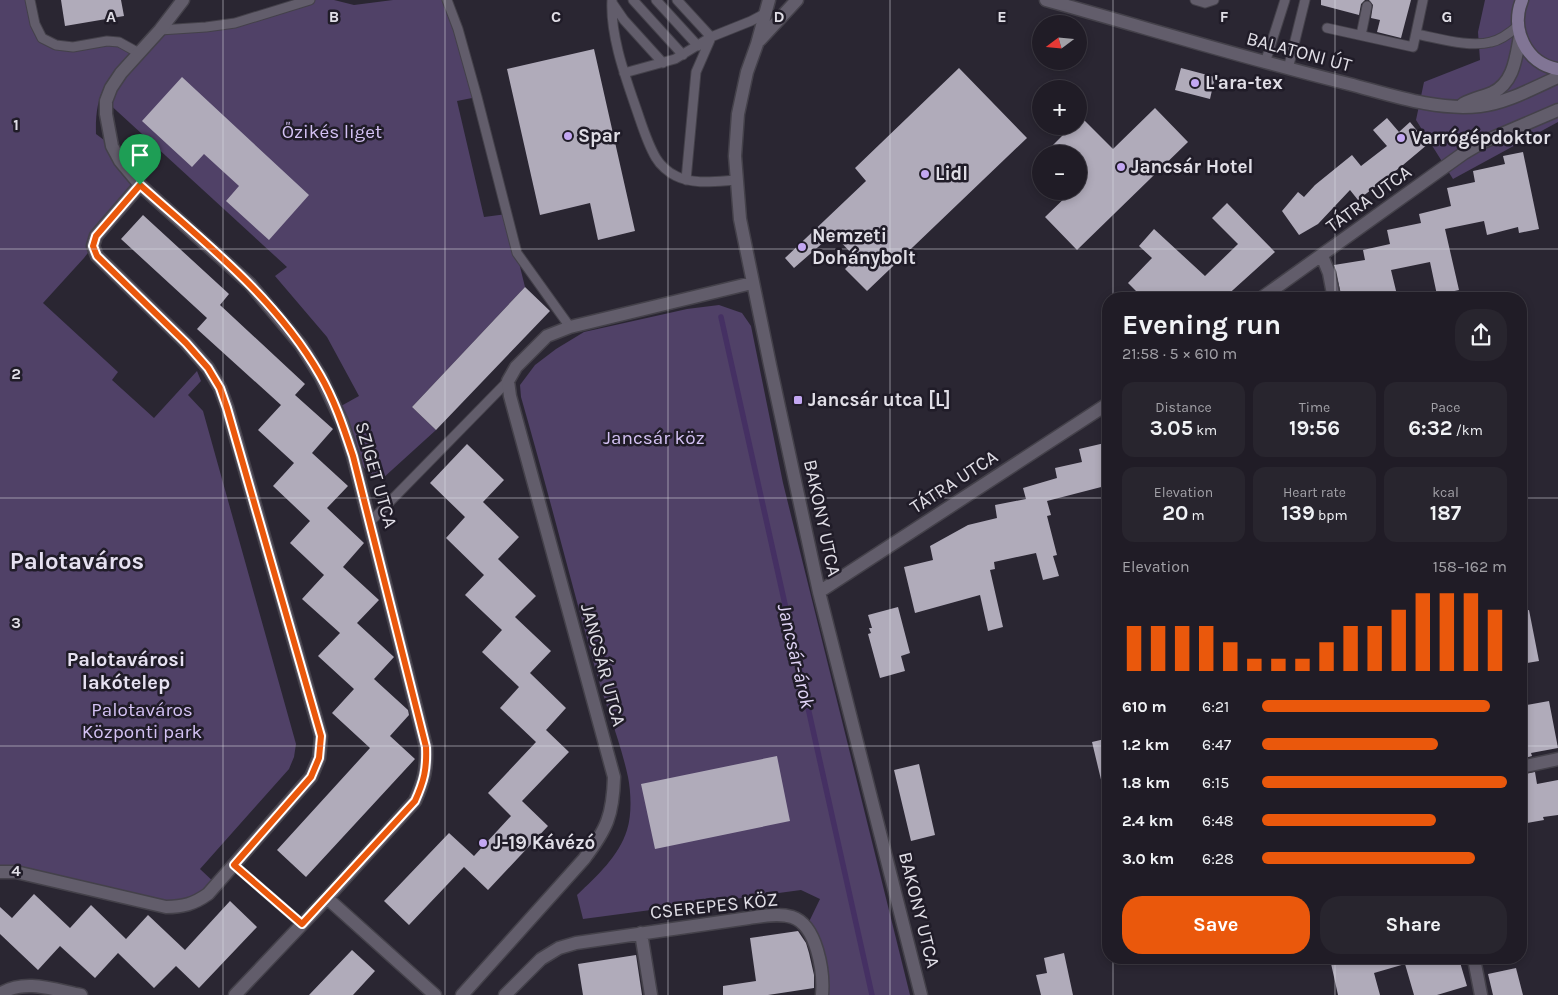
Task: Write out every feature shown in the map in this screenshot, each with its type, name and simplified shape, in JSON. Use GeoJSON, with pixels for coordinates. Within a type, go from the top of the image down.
{"type":"FeatureCollection","features":[{"type":"Feature","properties":{"kind":"main road"},"geometry":{"type":"LineString","coordinates":[[1520,2],[1519,31],[1531,55],[1548,66],[1558,69]]}},
{"type":"Feature","properties":{"kind":"street","name":"SZIGET UTCA"},"geometry":{"type":"LineString","coordinates":[[182,0],[160,30],[121,73],[111,88],[106,101],[106,114],[112,146],[120,161],[140,185],[250,284],[301,345],[321,376],[342,422],[370,522],[426,747],[427,765],[423,782],[415,801],[235,995]]}},
{"type":"Feature","properties":{"kind":"street","name":"BAKONY UTCA"},"geometry":{"type":"LineString","coordinates":[[757,44],[797,0]]}},
{"type":"Feature","properties":{"kind":"street","name":"BALATONI ÚT"},"geometry":{"type":"LineString","coordinates":[[1046,0],[1265,63],[1421,102],[1480,106],[1502,101],[1558,77]]}},
{"type":"Feature","properties":{"kind":"street","name":"BAKONY UTCA"},"geometry":{"type":"LineString","coordinates":[[767,6],[747,72],[738,114],[735,156],[740,219],[752,283],[819,592],[921,995]]}},
{"type":"Feature","properties":{"kind":"street"},"geometry":{"type":"LineString","coordinates":[[1458,106],[1476,97],[1492,93],[1506,82],[1515,63],[1519,31]]}},
{"type":"Feature","properties":{"kind":"street","name":"TÁTRA UTCA"},"geometry":{"type":"LineString","coordinates":[[1270,292],[1464,153],[1481,143],[1558,110]]}},
{"type":"Feature","properties":{"kind":"street"},"geometry":{"type":"LineString","coordinates":[[0,872],[16,872],[166,907],[180,907],[195,903],[208,894],[311,777],[319,758],[321,736],[220,388],[208,368],[97,256],[93,246],[96,236],[140,185]]}},
{"type":"Feature","properties":{"kind":"street"},"geometry":{"type":"LineString","coordinates":[[1322,256],[1329,273],[1333,292]]}},
{"type":"Feature","properties":{"kind":"street"},"geometry":{"type":"LineString","coordinates":[[508,381],[516,367],[547,336],[570,326],[752,283]]}},
{"type":"Feature","properties":{"kind":"street","name":"JANCSÁR UTCA"},"geometry":{"type":"LineString","coordinates":[[462,995],[584,859],[600,838],[609,819],[613,800],[614,777],[510,396],[508,381]]}},
{"type":"Feature","properties":{"kind":"street","name":"TÁTRA UTCA"},"geometry":{"type":"LineString","coordinates":[[819,592],[1102,408]]}},
{"type":"Feature","properties":{"kind":"street"},"geometry":{"type":"LineString","coordinates":[[1527,766],[1558,759]]}},
{"type":"Feature","properties":{"kind":"street"},"geometry":{"type":"LineString","coordinates":[[327,898],[435,995]]}},
{"type":"Feature","properties":{"kind":"street","name":"CSEREPES KÖZ"},"geometry":{"type":"LineString","coordinates":[[505,995],[541,959],[559,948],[576,943],[774,915],[792,917],[807,926],[814,940],[822,974],[822,995]]}},
{"type":"Feature","properties":{"kind":"street","name":"CSEREPES KÖZ"},"geometry":{"type":"LineString","coordinates":[[641,934],[650,995]]}},
{"type":"Feature","properties":{"kind":"street"},"geometry":{"type":"LineString","coordinates":[[1475,964],[1481,995]]}},
{"type":"Feature","properties":{"kind":"street"},"geometry":{"type":"LineString","coordinates":[[0,994],[18,986],[34,986],[81,995]]}},
{"type":"Feature","properties":{"kind":"lane"},"geometry":{"type":"LineString","coordinates":[[30,0],[36,24],[42,38],[56,45],[73,47],[107,41],[119,42],[139,53]]}},
{"type":"Feature","properties":{"kind":"lane"},"geometry":{"type":"LineString","coordinates":[[160,30],[235,23],[310,0]]}},
{"type":"Feature","properties":{"kind":"lane"},"geometry":{"type":"LineString","coordinates":[[447,0],[458,29],[477,97],[517,254],[570,326]]}},
{"type":"Feature","properties":{"kind":"lane"},"geometry":{"type":"LineString","coordinates":[[633,0],[683,55]]}},
{"type":"Feature","properties":{"kind":"lane"},"geometry":{"type":"LineString","coordinates":[[656,0],[698,46]]}},
{"type":"Feature","properties":{"kind":"lane"},"geometry":{"type":"LineString","coordinates":[[678,0],[711,37]]}},
{"type":"Feature","properties":{"kind":"lane"},"geometry":{"type":"LineString","coordinates":[[1195,0],[1205,3],[1214,0]]}},
{"type":"Feature","properties":{"kind":"lane"},"geometry":{"type":"LineString","coordinates":[[1265,63],[1284,0]]}},
{"type":"Feature","properties":{"kind":"lane"},"geometry":{"type":"LineString","coordinates":[[1288,69],[1305,0]]}},
{"type":"Feature","properties":{"kind":"lane"},"geometry":{"type":"LineString","coordinates":[[1326,28],[1413,47],[1423,0]]}},
{"type":"Feature","properties":{"kind":"lane"},"geometry":{"type":"LineString","coordinates":[[612,1],[624,20],[663,63]]}},
{"type":"Feature","properties":{"kind":"lane"},"geometry":{"type":"LineString","coordinates":[[612,1],[614,27],[624,73],[644,132],[657,161],[675,176],[686,180],[714,182],[737,180]]}},
{"type":"Feature","properties":{"kind":"lane"},"geometry":{"type":"LineString","coordinates":[[624,73],[663,63],[683,55],[711,37],[751,22],[767,6]]}},
{"type":"Feature","properties":{"kind":"lane"},"geometry":{"type":"LineString","coordinates":[[1361,36],[1367,6]]}},
{"type":"Feature","properties":{"kind":"lane"},"geometry":{"type":"LineString","coordinates":[[1416,34],[1468,44],[1490,43],[1519,31]]}},
{"type":"Feature","properties":{"kind":"lane"},"geometry":{"type":"LineString","coordinates":[[686,180],[696,72],[711,37]]}},
{"type":"Feature","properties":{"kind":"lane"},"geometry":{"type":"LineString","coordinates":[[370,522],[508,381]]}},
{"type":"Feature","properties":{"kind":"lane"},"geometry":{"type":"LineString","coordinates":[[237,862],[302,924]]}},
{"type":"Feature","properties":{"kind":"green space","name":"Palotaváros Központi park"},"geometry":{"type":"Polygon","coordinates":[[[0,0],[30,0],[42,37],[56,45],[116,45],[132,52],[108,80],[100,98],[97,109],[96,134],[112,146],[140,185],[84,258],[43,303],[118,372],[112,380],[154,418],[197,371],[201,381],[188,395],[203,411],[296,744],[294,757],[289,769],[200,869],[217,885],[180,907],[0,872],[0,0]]]}},
{"type":"Feature","properties":{"kind":"green space","name":"Őzikés liget"},"geometry":{"type":"Polygon","coordinates":[[[310,0],[334,0],[354,5],[393,0],[447,0],[477,97],[457,101],[484,217],[507,214],[525,287],[412,407],[436,430],[382,479],[371,475],[353,456],[342,422],[341,406],[359,396],[327,337],[275,276],[287,267],[106,101],[160,30],[206,27],[310,0]]]}},
{"type":"Feature","properties":{"kind":"green space"},"geometry":{"type":"Polygon","coordinates":[[[1485,0],[1558,0],[1558,122],[1453,179],[1416,120],[1424,82],[1480,60],[1478,32],[1485,0]]]}},
{"type":"Feature","properties":{"kind":"green space","name":"Jancsár köz"},"geometry":{"type":"Polygon","coordinates":[[[719,305],[742,313],[751,326],[783,483],[910,995],[822,995],[807,926],[820,899],[801,890],[583,919],[577,895],[606,865],[619,848],[630,818],[630,790],[625,763],[595,668],[521,397],[520,385],[535,365],[556,349],[584,332],[687,309],[719,305]]]}},
{"type":"Feature","properties":{"kind":"building"},"geometry":{"type":"Polygon","coordinates":[[[61,0],[121,0],[124,16],[65,26],[61,0]]]}},
{"type":"Feature","properties":{"kind":"building"},"geometry":{"type":"Polygon","coordinates":[[[1321,0],[1365,0],[1361,4],[1359,15],[1321,5],[1321,0]]]}},
{"type":"Feature","properties":{"kind":"building"},"geometry":{"type":"Polygon","coordinates":[[[1369,0],[1411,0],[1401,38],[1377,32],[1380,20],[1371,18],[1373,5],[1369,0]]]}},
{"type":"Feature","properties":{"kind":"building","name":"Spar"},"geometry":{"type":"Polygon","coordinates":[[[594,49],[635,231],[598,240],[590,203],[540,215],[507,69],[594,49]]]}},
{"type":"Feature","properties":{"kind":"building","name":"Lidl"},"geometry":{"type":"Polygon","coordinates":[[[959,68],[1027,138],[867,291],[845,269],[856,258],[833,234],[794,268],[785,258],[866,181],[855,168],[959,68]]]}},
{"type":"Feature","properties":{"kind":"building","name":"L'ara-tex"},"geometry":{"type":"Polygon","coordinates":[[[1181,68],[1215,77],[1210,99],[1175,90],[1181,68]]]}},
{"type":"Feature","properties":{"kind":"building"},"geometry":{"type":"Polygon","coordinates":[[[182,77],[309,195],[269,240],[226,201],[239,186],[204,154],[192,167],[142,121],[182,77]]]}},
{"type":"Feature","properties":{"kind":"building","name":"Jancsár Hotel"},"geometry":{"type":"Polygon","coordinates":[[[1155,108],[1188,142],[1077,250],[1045,217],[1063,200],[1087,200],[1087,145],[1053,145],[1063,135],[1087,135],[1087,123],[1113,149],[1155,108]]]}},
{"type":"Feature","properties":{"kind":"building"},"geometry":{"type":"Polygon","coordinates":[[[1387,118],[1399,132],[1410,122],[1428,144],[1358,200],[1350,190],[1318,224],[1299,235],[1282,211],[1298,192],[1304,197],[1315,185],[1352,155],[1361,166],[1387,146],[1373,130],[1387,118]]]}},
{"type":"Feature","properties":{"kind":"building"},"geometry":{"type":"Polygon","coordinates":[[[1523,152],[1539,229],[1519,233],[1518,227],[1487,235],[1484,221],[1445,229],[1459,290],[1436,292],[1430,262],[1391,270],[1396,292],[1341,292],[1334,265],[1365,260],[1363,250],[1390,244],[1387,230],[1421,223],[1419,214],[1451,206],[1447,188],[1475,182],[1473,171],[1505,164],[1503,156],[1523,152]]]}},
{"type":"Feature","properties":{"kind":"building"},"geometry":{"type":"Polygon","coordinates":[[[1227,203],[1275,252],[1231,292],[1137,292],[1128,283],[1152,258],[1139,246],[1154,229],[1205,276],[1238,244],[1212,218],[1227,203]]]}},
{"type":"Feature","properties":{"kind":"building"},"geometry":{"type":"Polygon","coordinates":[[[143,215],[229,294],[220,305],[305,384],[295,395],[333,429],[312,453],[348,486],[327,508],[364,543],[343,567],[379,600],[357,623],[394,657],[374,679],[408,710],[409,715],[390,736],[415,759],[306,877],[277,850],[370,748],[332,713],[354,689],[318,656],[340,633],[302,599],[324,575],[290,543],[310,521],[273,486],[294,463],[258,430],[281,405],[197,329],[207,318],[121,239],[143,215]]]}},
{"type":"Feature","properties":{"kind":"building"},"geometry":{"type":"Polygon","coordinates":[[[525,287],[550,311],[436,430],[412,407],[525,287]]]}},
{"type":"Feature","properties":{"kind":"building"},"geometry":{"type":"Polygon","coordinates":[[[467,444],[504,480],[483,502],[519,537],[498,559],[536,596],[515,617],[551,651],[530,673],[566,708],[546,730],[569,752],[522,801],[548,826],[488,890],[464,867],[409,925],[384,901],[449,833],[474,856],[511,816],[488,793],[536,742],[500,708],[519,687],[482,652],[502,630],[465,595],[484,575],[446,538],[465,517],[430,483],[467,444]]]}},
{"type":"Feature","properties":{"kind":"building"},"geometry":{"type":"Polygon","coordinates":[[[1102,444],[1102,487],[1047,501],[1051,515],[1047,516],[1057,555],[1053,556],[1059,576],[1043,580],[1036,553],[994,562],[995,569],[990,570],[1003,627],[988,631],[980,595],[915,613],[904,567],[933,560],[930,546],[968,525],[997,518],[995,505],[1026,499],[1023,488],[1057,478],[1055,468],[1082,462],[1079,449],[1102,444]]]}},
{"type":"Feature","properties":{"kind":"building"},"geometry":{"type":"Polygon","coordinates":[[[898,607],[910,653],[901,656],[905,671],[880,678],[868,634],[871,633],[869,628],[872,628],[868,615],[898,607]]]}},
{"type":"Feature","properties":{"kind":"building"},"geometry":{"type":"Polygon","coordinates":[[[1527,610],[1529,610],[1539,661],[1527,663],[1527,610]]]}},
{"type":"Feature","properties":{"kind":"building"},"geometry":{"type":"Polygon","coordinates":[[[1549,701],[1558,748],[1531,753],[1532,756],[1527,757],[1527,705],[1549,701]]]}},
{"type":"Feature","properties":{"kind":"building"},"geometry":{"type":"Polygon","coordinates":[[[1102,740],[1102,784],[1092,742],[1102,740]]]}},
{"type":"Feature","properties":{"kind":"building"},"geometry":{"type":"Polygon","coordinates":[[[777,756],[790,821],[655,849],[641,784],[777,756]]]}},
{"type":"Feature","properties":{"kind":"building"},"geometry":{"type":"Polygon","coordinates":[[[919,764],[935,835],[911,841],[894,770],[919,764]]]}},
{"type":"Feature","properties":{"kind":"building"},"geometry":{"type":"Polygon","coordinates":[[[1535,772],[1537,784],[1558,780],[1558,815],[1543,817],[1544,820],[1527,823],[1527,774],[1535,772]]]}},
{"type":"Feature","properties":{"kind":"building"},"geometry":{"type":"Polygon","coordinates":[[[34,894],[70,928],[91,905],[126,939],[148,915],[185,950],[230,901],[257,927],[199,988],[176,966],[154,988],[118,953],[95,978],[60,946],[38,970],[0,934],[0,907],[12,918],[34,894]]]}},
{"type":"Feature","properties":{"kind":"building"},"geometry":{"type":"Polygon","coordinates":[[[798,931],[806,943],[809,953],[814,975],[814,988],[768,995],[723,995],[723,986],[756,981],[750,938],[798,931]]]}},
{"type":"Feature","properties":{"kind":"building"},"geometry":{"type":"Polygon","coordinates":[[[352,950],[375,971],[353,995],[309,995],[352,950]]]}},
{"type":"Feature","properties":{"kind":"building"},"geometry":{"type":"Polygon","coordinates":[[[1064,953],[1073,995],[1041,995],[1036,975],[1047,973],[1044,958],[1064,953]]]}},
{"type":"Feature","properties":{"kind":"building"},"geometry":{"type":"Polygon","coordinates":[[[636,955],[642,995],[583,995],[578,964],[636,955]]]}},
{"type":"Feature","properties":{"kind":"building"},"geometry":{"type":"Polygon","coordinates":[[[1331,964],[1405,964],[1374,973],[1380,995],[1338,995],[1331,964]]]}},
{"type":"Feature","properties":{"kind":"building"},"geometry":{"type":"Polygon","coordinates":[[[1405,964],[1460,964],[1467,986],[1437,995],[1414,995],[1405,964]]]}},
{"type":"Feature","properties":{"kind":"building"},"geometry":{"type":"Polygon","coordinates":[[[1516,968],[1523,995],[1493,995],[1488,974],[1516,968]]]}},
{"type":"Feature","properties":{"kind":"waterway","name":"Jancsár-árok"},"geometry":{"type":"LineString","coordinates":[[721,317],[872,995]]}},
{"type":"Feature","properties":{"kind":"place","name":"L'ara-tex"},"geometry":{"type":"Point","coordinates":[1195,83]}},
{"type":"Feature","properties":{"kind":"place","name":"Spar"},"geometry":{"type":"Point","coordinates":[568,136]}},
{"type":"Feature","properties":{"kind":"place","name":"Varrógépdoktor"},"geometry":{"type":"Point","coordinates":[1401,138]}},
{"type":"Feature","properties":{"kind":"place","name":"Jancsár Hotel"},"geometry":{"type":"Point","coordinates":[1121,167]}},
{"type":"Feature","properties":{"kind":"place","name":"Lidl"},"geometry":{"type":"Point","coordinates":[925,174]}},
{"type":"Feature","properties":{"kind":"place","name":"Nemzeti Dohánybolt"},"geometry":{"type":"Point","coordinates":[802,247]}},
{"type":"Feature","properties":{"kind":"place","name":"Jancsár utca [L]"},"geometry":{"type":"Point","coordinates":[798,400]}},
{"type":"Feature","properties":{"kind":"place","name":"J-19 Kávézó"},"geometry":{"type":"Point","coordinates":[483,843]}},
{"type":"Feature","properties":{"kind":"district","name":"Palotaváros"},"geometry":{"type":"Point","coordinates":[77,561]}},
{"type":"Feature","properties":{"kind":"district","name":"Palotavárosi lakótelep"},"geometry":{"type":"Point","coordinates":[126,670]}},
{"type":"Feature","properties":{"kind":"route"},"geometry":{"type":"LineString","coordinates":[[140,185],[250,284],[301,345],[321,376],[342,422],[353,456],[426,747],[427,765],[423,782],[415,801],[302,924],[234,865],[311,777],[319,758],[321,736],[227,408],[220,388],[208,368],[186,343],[97,256],[93,246],[96,236],[140,185]]}}]}
